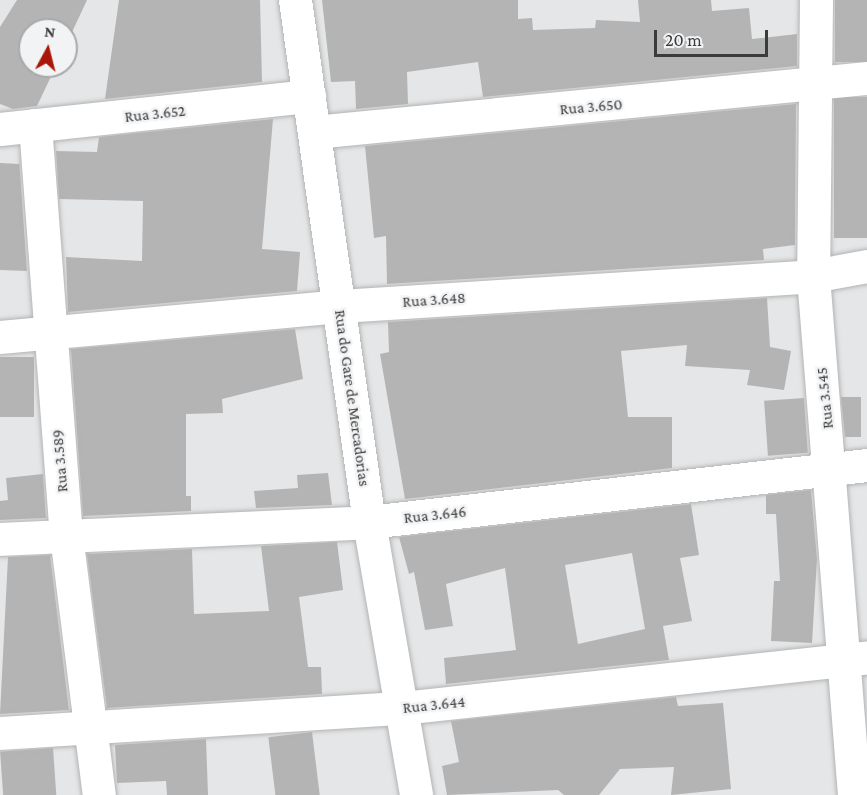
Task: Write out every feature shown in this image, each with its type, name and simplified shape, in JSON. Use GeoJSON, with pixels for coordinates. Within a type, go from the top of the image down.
{"type":"FeatureCollection","features":[{"type":"Feature","properties":{"kind":"street","name":"Rua do Gare de Mercadorias"},"geometry":{"type":"LineString","coordinates":[[295,0],[369,522],[416,795]]}},
{"type":"Feature","properties":{"kind":"street","name":"Rua 3.545"},"geometry":{"type":"LineString","coordinates":[[816,0],[818,87],[813,276],[832,472],[856,659],[854,795]]}},
{"type":"Feature","properties":{"kind":"street","name":"Rua 3.650"},"geometry":{"type":"LineString","coordinates":[[314,132],[818,87],[867,78]]}},
{"type":"Feature","properties":{"kind":"street","name":"Rua 3.652"},"geometry":{"type":"LineString","coordinates":[[0,129],[309,96]]}},
{"type":"Feature","properties":{"kind":"street","name":"Rua 3.589"},"geometry":{"type":"LineString","coordinates":[[35,125],[66,535],[94,729],[99,795]]}},
{"type":"Feature","properties":{"kind":"street","name":"Rua 3.648"},"geometry":{"type":"LineString","coordinates":[[0,337],[340,306],[813,276],[867,266]]}},
{"type":"Feature","properties":{"kind":"street","name":"Rua 3.646"},"geometry":{"type":"LineString","coordinates":[[0,539],[369,522],[832,472],[867,465]]}},
{"type":"Feature","properties":{"kind":"street","name":"Rua 3.644"},"geometry":{"type":"LineString","coordinates":[[0,733],[94,729],[401,708],[856,659]]}},
{"type":"Feature","properties":{"kind":"building"},"geometry":{"type":"Polygon","coordinates":[[[17,0],[87,0],[78,19],[18,18],[18,78],[50,78],[37,106],[13,109],[0,104],[0,27],[17,0]]]}},
{"type":"Feature","properties":{"kind":"building"},"geometry":{"type":"Polygon","coordinates":[[[119,0],[260,0],[262,82],[105,99],[119,0]]]}},
{"type":"Feature","properties":{"kind":"building"},"geometry":{"type":"Polygon","coordinates":[[[322,0],[518,0],[518,19],[532,18],[533,30],[595,28],[596,20],[640,22],[638,0],[711,0],[712,11],[749,8],[752,39],[797,34],[797,66],[483,97],[478,62],[407,72],[408,104],[356,109],[355,81],[331,82],[322,0]]]}},
{"type":"Feature","properties":{"kind":"building"},"geometry":{"type":"Polygon","coordinates":[[[835,0],[867,0],[867,62],[835,62],[835,0]]]}},
{"type":"Feature","properties":{"kind":"building"},"geometry":{"type":"Polygon","coordinates":[[[834,97],[867,97],[867,238],[834,238],[834,97]]]}},
{"type":"Feature","properties":{"kind":"building"},"geometry":{"type":"Polygon","coordinates":[[[796,104],[795,245],[763,249],[764,260],[387,284],[386,236],[374,238],[365,146],[796,104]]]}},
{"type":"Feature","properties":{"kind":"building"},"geometry":{"type":"Polygon","coordinates":[[[273,119],[262,249],[300,252],[297,291],[68,312],[66,257],[142,261],[143,201],[59,199],[56,151],[97,152],[99,137],[273,119]]]}},
{"type":"Feature","properties":{"kind":"building"},"geometry":{"type":"Polygon","coordinates":[[[19,157],[27,271],[0,270],[0,163],[19,164],[19,157]]]}},
{"type":"Feature","properties":{"kind":"building"},"geometry":{"type":"Polygon","coordinates":[[[767,298],[770,347],[791,351],[784,390],[747,385],[750,370],[685,366],[687,345],[621,351],[628,417],[672,417],[672,468],[405,499],[380,354],[389,352],[388,322],[767,298]]]}},
{"type":"Feature","properties":{"kind":"building"},"geometry":{"type":"Polygon","coordinates":[[[295,329],[303,379],[222,399],[223,413],[186,414],[186,496],[191,496],[191,511],[83,516],[71,349],[295,329]]]}},
{"type":"Feature","properties":{"kind":"building"},"geometry":{"type":"Polygon","coordinates":[[[0,357],[34,357],[34,417],[0,417],[0,357]]]}},
{"type":"Feature","properties":{"kind":"building"},"geometry":{"type":"Polygon","coordinates":[[[841,397],[861,397],[861,437],[845,437],[841,397]]]}},
{"type":"Feature","properties":{"kind":"building"},"geometry":{"type":"Polygon","coordinates":[[[804,398],[808,453],[768,456],[764,401],[804,398]]]}},
{"type":"Feature","properties":{"kind":"building"},"geometry":{"type":"Polygon","coordinates":[[[328,473],[332,505],[256,508],[254,491],[298,488],[297,475],[328,473]]]}},
{"type":"Feature","properties":{"kind":"building"},"geometry":{"type":"Polygon","coordinates":[[[43,474],[46,518],[0,520],[0,501],[8,500],[6,478],[43,474]]]}},
{"type":"Feature","properties":{"kind":"building"},"geometry":{"type":"Polygon","coordinates":[[[811,490],[817,559],[812,643],[771,641],[774,581],[780,581],[776,514],[766,514],[766,495],[811,490]]]}},
{"type":"Feature","properties":{"kind":"building"},"geometry":{"type":"Polygon","coordinates":[[[691,504],[699,555],[680,558],[692,621],[663,626],[669,660],[446,684],[444,658],[516,650],[505,568],[446,584],[453,626],[425,630],[414,572],[409,574],[399,537],[691,504]],[[632,553],[565,565],[578,644],[645,629],[632,553]]]}},
{"type":"Feature","properties":{"kind":"building"},"geometry":{"type":"Polygon","coordinates":[[[337,542],[343,590],[299,597],[308,667],[321,667],[322,694],[107,708],[87,554],[192,549],[194,614],[269,611],[261,546],[337,542]]]}},
{"type":"Feature","properties":{"kind":"building"},"geometry":{"type":"Polygon","coordinates":[[[50,555],[69,710],[0,714],[8,557],[50,555]]]}},
{"type":"Feature","properties":{"kind":"building"},"geometry":{"type":"Polygon","coordinates":[[[676,697],[678,706],[723,703],[731,789],[671,795],[674,767],[620,769],[599,795],[564,795],[558,790],[447,795],[442,766],[459,762],[451,721],[676,697]]]}},
{"type":"Feature","properties":{"kind":"building"},"geometry":{"type":"Polygon","coordinates":[[[312,732],[320,795],[275,795],[268,737],[312,732]]]}},
{"type":"Feature","properties":{"kind":"building"},"geometry":{"type":"Polygon","coordinates":[[[206,739],[208,795],[167,795],[166,781],[117,783],[115,745],[206,739]]]}},
{"type":"Feature","properties":{"kind":"building"},"geometry":{"type":"Polygon","coordinates":[[[53,748],[56,795],[3,795],[0,752],[53,748]]]}}]}
